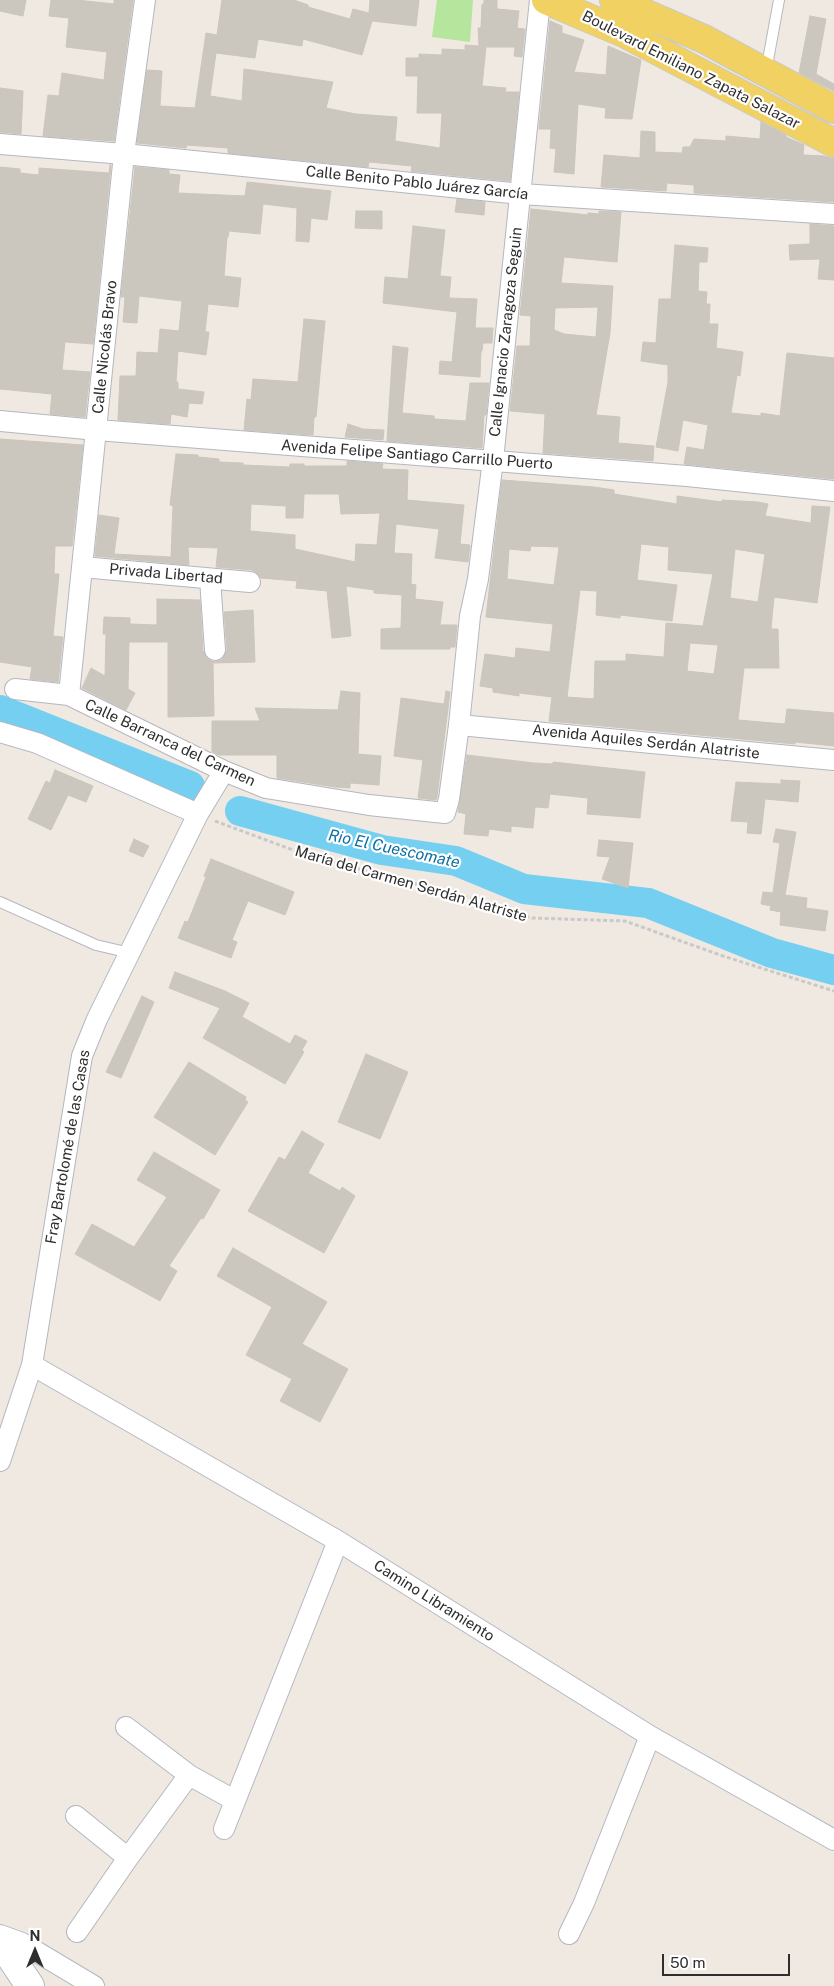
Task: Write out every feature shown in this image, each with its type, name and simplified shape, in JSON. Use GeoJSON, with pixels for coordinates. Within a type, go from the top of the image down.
{"type":"FeatureCollection","features":[{"type":"Feature","properties":{"kind":"main road","name":"Boulevard Emiliano Zapata Salazar"},"geometry":{"type":"LineString","coordinates":[[546,0],[624,33],[834,143]]}},
{"type":"Feature","properties":{"kind":"main road","name":"Boulevard Emiliano Zapata Salazar"},"geometry":{"type":"LineString","coordinates":[[614,0],[704,39],[834,109]]}},
{"type":"Feature","properties":{"kind":"street","name":"Calle Nicolás Bravo"},"geometry":{"type":"LineString","coordinates":[[70,695],[124,154],[145,0]]}},
{"type":"Feature","properties":{"kind":"street","name":"Calle Ignacio Zaragoza Seguin"},"geometry":{"type":"LineString","coordinates":[[446,812],[459,725],[470,616],[478,579],[493,460],[540,0]]}},
{"type":"Feature","properties":{"kind":"street","name":"Calle Benito Pablo Juárez García"},"geometry":{"type":"LineString","coordinates":[[0,144],[124,154],[520,194],[834,214]]}},
{"type":"Feature","properties":{"kind":"street","name":"Avenida Felipe Santiago Carrillo Puerto"},"geometry":{"type":"LineString","coordinates":[[0,421],[687,476],[834,491]]}},
{"type":"Feature","properties":{"kind":"street","name":"Privada Libertad"},"geometry":{"type":"LineString","coordinates":[[82,566],[250,582]]}},
{"type":"Feature","properties":{"kind":"street"},"geometry":{"type":"LineString","coordinates":[[210,579],[215,650]]}},
{"type":"Feature","properties":{"kind":"street","name":"Calle Barranca del Carmen"},"geometry":{"type":"LineString","coordinates":[[15,688],[70,695],[222,775],[266,788],[369,806],[446,812]]}},
{"type":"Feature","properties":{"kind":"street","name":"Avenida Aquiles Serdán Alatriste"},"geometry":{"type":"LineString","coordinates":[[459,725],[834,760]]}},
{"type":"Feature","properties":{"kind":"street"},"geometry":{"type":"LineString","coordinates":[[0,732],[37,743],[201,810]]}},
{"type":"Feature","properties":{"kind":"street","name":"Fray Bartolomé de las Casas"},"geometry":{"type":"LineString","coordinates":[[0,1460],[32,1365],[82,1056],[96,1019],[201,810],[222,775]]}},
{"type":"Feature","properties":{"kind":"street","name":"Camino Libramiento"},"geometry":{"type":"LineString","coordinates":[[32,1365],[338,1542],[650,1736],[834,1840]]}},
{"type":"Feature","properties":{"kind":"street"},"geometry":{"type":"LineString","coordinates":[[224,1830],[234,1800],[338,1542]]}},
{"type":"Feature","properties":{"kind":"street"},"geometry":{"type":"LineString","coordinates":[[126,1727],[189,1774],[234,1800]]}},
{"type":"Feature","properties":{"kind":"street"},"geometry":{"type":"LineString","coordinates":[[569,1934],[584,1903],[650,1736]]}},
{"type":"Feature","properties":{"kind":"street"},"geometry":{"type":"LineString","coordinates":[[78,1932],[128,1858],[189,1774]]}},
{"type":"Feature","properties":{"kind":"street"},"geometry":{"type":"LineString","coordinates":[[76,1816],[128,1858]]}},
{"type":"Feature","properties":{"kind":"street"},"geometry":{"type":"LineString","coordinates":[[0,1935],[22,1943],[94,1986]]}},
{"type":"Feature","properties":{"kind":"street"},"geometry":{"type":"LineString","coordinates":[[0,1941],[30,1986]]}},
{"type":"Feature","properties":{"kind":"lane"},"geometry":{"type":"LineString","coordinates":[[766,72],[780,0]]}},
{"type":"Feature","properties":{"kind":"lane"},"geometry":{"type":"LineString","coordinates":[[0,902],[96,945],[130,953]]}},
{"type":"Feature","properties":{"kind":"path","name":"María del Carmen Serdán Alatriste"},"geometry":{"type":"LineString","coordinates":[[201,810],[250,835],[325,861],[470,898],[532,918],[625,921],[723,956],[834,991]]}},
{"type":"Feature","properties":{"kind":"green space"},"geometry":{"type":"Polygon","coordinates":[[[437,0],[473,0],[470,42],[432,37],[437,0]]]}},
{"type":"Feature","properties":{"kind":"building"},"geometry":{"type":"Polygon","coordinates":[[[0,0],[26,0],[23,16],[0,11],[0,0]]]}},
{"type":"Feature","properties":{"kind":"building"},"geometry":{"type":"Polygon","coordinates":[[[51,0],[77,0],[114,4],[114,0],[133,0],[114,141],[43,136],[48,95],[59,96],[62,73],[104,80],[107,52],[66,47],[69,18],[49,16],[51,0]]]}},
{"type":"Feature","properties":{"kind":"building"},"geometry":{"type":"Polygon","coordinates":[[[222,0],[294,0],[308,5],[308,7],[350,19],[353,9],[369,13],[370,0],[419,0],[416,26],[372,21],[362,55],[303,39],[302,46],[258,39],[255,58],[216,53],[210,96],[242,101],[244,69],[333,82],[326,108],[356,114],[397,117],[395,141],[440,148],[442,113],[417,113],[418,76],[406,76],[406,58],[419,58],[419,54],[442,55],[442,49],[465,50],[465,45],[479,46],[478,28],[481,28],[482,4],[484,4],[484,0],[497,0],[497,9],[519,11],[517,28],[525,29],[522,57],[514,56],[515,47],[486,47],[482,86],[506,88],[505,92],[519,92],[510,181],[411,171],[412,166],[369,162],[368,167],[228,153],[228,148],[187,145],[186,148],[137,143],[147,70],[162,71],[160,106],[195,108],[206,33],[217,35],[222,0]]]}},
{"type":"Feature","properties":{"kind":"building"},"geometry":{"type":"Polygon","coordinates":[[[810,16],[826,19],[816,74],[834,84],[834,91],[799,73],[810,16]]]}},
{"type":"Feature","properties":{"kind":"building"},"geometry":{"type":"Polygon","coordinates":[[[550,21],[562,26],[562,33],[584,40],[574,72],[606,75],[608,46],[641,60],[632,119],[605,118],[606,108],[578,104],[574,174],[554,172],[556,149],[550,148],[551,129],[539,129],[550,21]]]}},
{"type":"Feature","properties":{"kind":"building"},"geometry":{"type":"Polygon","coordinates":[[[0,88],[23,91],[21,134],[0,132],[0,88]]]}},
{"type":"Feature","properties":{"kind":"building"},"geometry":{"type":"Polygon","coordinates":[[[761,122],[804,145],[803,155],[824,156],[834,159],[834,202],[694,193],[694,185],[667,183],[666,191],[601,187],[604,155],[640,158],[641,131],[655,132],[655,152],[682,153],[683,147],[690,147],[694,139],[726,141],[726,136],[760,139],[761,122]]]}},
{"type":"Feature","properties":{"kind":"building"},"geometry":{"type":"Polygon","coordinates":[[[110,165],[93,344],[65,342],[62,370],[90,372],[85,417],[50,414],[52,394],[0,389],[0,167],[20,169],[20,173],[39,175],[39,168],[109,173],[110,165]]]}},
{"type":"Feature","properties":{"kind":"building"},"geometry":{"type":"Polygon","coordinates":[[[135,167],[169,170],[169,174],[180,175],[178,193],[245,196],[247,182],[331,191],[327,220],[311,218],[309,242],[296,241],[297,208],[263,204],[260,234],[229,231],[224,276],[241,278],[238,307],[208,304],[205,332],[209,332],[206,355],[178,351],[176,382],[178,382],[178,389],[204,392],[202,404],[189,403],[187,417],[171,414],[170,424],[118,420],[120,376],[136,376],[137,352],[158,353],[160,329],[179,331],[182,301],[139,296],[137,323],[123,322],[125,297],[121,297],[135,167]]]}},
{"type":"Feature","properties":{"kind":"building"},"geometry":{"type":"Polygon","coordinates":[[[457,199],[485,202],[484,215],[455,212],[457,199]]]}},
{"type":"Feature","properties":{"kind":"building"},"geometry":{"type":"Polygon","coordinates":[[[531,209],[588,215],[588,213],[599,214],[599,211],[621,212],[617,262],[564,257],[561,283],[613,286],[610,333],[596,415],[620,417],[618,443],[654,446],[653,461],[543,453],[545,414],[510,411],[517,346],[530,346],[531,316],[520,315],[531,209]],[[598,307],[555,308],[554,330],[564,334],[596,337],[598,307]]]}},
{"type":"Feature","properties":{"kind":"building"},"geometry":{"type":"Polygon","coordinates":[[[356,211],[382,211],[382,229],[355,228],[356,211]]]}},
{"type":"Feature","properties":{"kind":"building"},"geometry":{"type":"Polygon","coordinates":[[[810,224],[834,226],[834,280],[818,279],[820,259],[790,260],[789,245],[810,244],[810,224]]]}},
{"type":"Feature","properties":{"kind":"building"},"geometry":{"type":"Polygon","coordinates":[[[413,226],[445,230],[440,276],[451,277],[449,298],[477,299],[475,328],[493,328],[492,343],[483,343],[480,377],[439,374],[440,361],[452,362],[457,312],[383,303],[385,277],[408,279],[413,226]]]}},
{"type":"Feature","properties":{"kind":"building"},"geometry":{"type":"Polygon","coordinates":[[[675,245],[708,248],[707,262],[699,262],[698,291],[707,292],[706,304],[710,304],[709,324],[718,324],[716,348],[743,352],[740,376],[737,375],[731,413],[761,416],[761,413],[780,416],[787,353],[834,358],[834,479],[684,464],[687,447],[704,450],[708,425],[683,420],[678,451],[656,447],[668,382],[668,365],[641,361],[643,342],[656,343],[659,299],[671,299],[675,245]]]}},
{"type":"Feature","properties":{"kind":"building"},"geometry":{"type":"Polygon","coordinates":[[[304,319],[325,321],[313,435],[244,430],[247,399],[251,400],[253,379],[298,382],[304,319]]]}},
{"type":"Feature","properties":{"kind":"building"},"geometry":{"type":"Polygon","coordinates":[[[393,346],[408,348],[402,413],[434,416],[434,419],[466,421],[470,383],[489,383],[486,415],[484,415],[482,448],[387,441],[393,346]]]}},
{"type":"Feature","properties":{"kind":"building"},"geometry":{"type":"Polygon","coordinates":[[[348,424],[363,429],[384,430],[383,440],[345,437],[348,424]]]}},
{"type":"Feature","properties":{"kind":"building"},"geometry":{"type":"Polygon","coordinates":[[[0,439],[83,445],[72,546],[55,546],[54,574],[59,574],[53,636],[63,637],[58,682],[30,679],[32,667],[0,662],[0,439]]]}},
{"type":"Feature","properties":{"kind":"building"},"geometry":{"type":"Polygon","coordinates":[[[176,454],[198,455],[198,457],[219,459],[219,462],[243,463],[243,465],[290,467],[290,464],[304,464],[304,466],[347,466],[347,461],[383,464],[382,469],[408,470],[407,500],[464,505],[460,544],[470,545],[468,562],[435,558],[439,529],[396,524],[394,553],[412,554],[411,584],[416,585],[415,599],[443,602],[440,625],[457,625],[455,647],[450,647],[450,649],[381,649],[381,629],[401,628],[402,595],[374,593],[374,590],[346,586],[351,636],[332,638],[327,591],[296,588],[297,581],[261,578],[252,570],[216,567],[218,548],[188,547],[189,565],[95,556],[99,515],[119,518],[114,554],[171,557],[173,506],[170,505],[176,454]],[[304,494],[303,518],[286,518],[286,506],[251,504],[250,531],[295,535],[295,549],[355,562],[356,544],[377,545],[380,513],[341,514],[339,494],[304,494]]]}},
{"type":"Feature","properties":{"kind":"building"},"geometry":{"type":"Polygon","coordinates":[[[502,480],[594,487],[614,490],[614,494],[677,504],[677,496],[722,502],[722,500],[758,502],[768,504],[765,516],[811,523],[812,506],[830,507],[817,603],[774,597],[771,629],[778,629],[779,668],[744,668],[738,720],[785,724],[787,709],[834,713],[834,746],[549,721],[552,697],[519,693],[519,696],[493,692],[493,688],[480,686],[485,654],[515,658],[516,648],[550,652],[553,624],[486,617],[502,480]],[[641,544],[637,580],[677,585],[672,621],[620,615],[620,618],[596,615],[597,591],[580,590],[567,697],[594,699],[595,661],[626,661],[626,654],[664,657],[666,623],[703,626],[713,574],[668,570],[669,547],[641,544]],[[531,546],[530,551],[509,549],[507,579],[554,585],[559,547],[531,546]],[[735,549],[730,598],[758,602],[765,554],[735,549]],[[690,643],[687,671],[714,674],[718,645],[690,643]]]}},
{"type":"Feature","properties":{"kind":"building"},"geometry":{"type":"Polygon","coordinates":[[[157,599],[200,600],[203,651],[209,660],[215,662],[222,660],[227,650],[224,612],[253,610],[255,662],[213,663],[214,716],[168,717],[168,642],[129,642],[128,689],[135,693],[126,710],[82,688],[91,668],[105,676],[106,634],[103,634],[104,617],[130,618],[130,624],[157,625],[157,599]]]}},
{"type":"Feature","properties":{"kind":"building"},"geometry":{"type":"Polygon","coordinates":[[[341,691],[360,693],[358,754],[381,756],[379,785],[350,783],[350,788],[335,787],[277,778],[277,755],[219,755],[212,752],[212,721],[260,721],[255,708],[338,710],[341,691]]]}},
{"type":"Feature","properties":{"kind":"building"},"geometry":{"type":"Polygon","coordinates":[[[446,691],[450,692],[437,797],[436,800],[418,798],[423,760],[394,756],[401,698],[444,704],[446,691]]]}},
{"type":"Feature","properties":{"kind":"building"},"geometry":{"type":"Polygon","coordinates":[[[467,755],[534,763],[553,764],[553,762],[645,772],[640,818],[587,814],[588,798],[550,794],[548,808],[535,807],[533,828],[511,826],[511,832],[489,829],[488,836],[464,834],[466,814],[458,812],[467,755]]]}},
{"type":"Feature","properties":{"kind":"building"},"geometry":{"type":"Polygon","coordinates":[[[55,770],[93,786],[86,802],[68,795],[51,830],[28,819],[46,781],[50,783],[55,770]]]}},
{"type":"Feature","properties":{"kind":"building"},"geometry":{"type":"Polygon","coordinates":[[[781,780],[800,781],[798,802],[765,799],[761,834],[747,833],[748,822],[731,821],[736,782],[781,784],[781,780]]]}},
{"type":"Feature","properties":{"kind":"building"},"geometry":{"type":"Polygon","coordinates":[[[776,829],[796,832],[785,895],[807,898],[806,908],[828,911],[825,931],[780,925],[781,912],[770,910],[771,906],[761,904],[763,892],[773,893],[780,843],[773,842],[776,829]]]}},
{"type":"Feature","properties":{"kind":"building"},"geometry":{"type":"Polygon","coordinates":[[[134,839],[149,846],[143,857],[129,851],[134,839]]]}},
{"type":"Feature","properties":{"kind":"building"},"geometry":{"type":"Polygon","coordinates":[[[599,840],[633,843],[628,888],[602,879],[610,857],[597,856],[599,840]]]}},
{"type":"Feature","properties":{"kind":"building"},"geometry":{"type":"Polygon","coordinates":[[[211,859],[294,892],[285,915],[248,901],[232,940],[237,942],[231,958],[178,938],[185,921],[188,922],[211,859]]]}},
{"type":"Feature","properties":{"kind":"building"},"geometry":{"type":"Polygon","coordinates":[[[175,972],[225,991],[249,1003],[242,1017],[290,1044],[295,1035],[307,1041],[302,1050],[304,1052],[285,1084],[203,1038],[220,1008],[169,988],[175,972]]]}},
{"type":"Feature","properties":{"kind":"building"},"geometry":{"type":"Polygon","coordinates":[[[142,996],[154,1002],[121,1078],[106,1072],[142,996]]]}},
{"type":"Feature","properties":{"kind":"building"},"geometry":{"type":"Polygon","coordinates":[[[366,1054],[408,1072],[380,1139],[338,1122],[366,1054]]]}},
{"type":"Feature","properties":{"kind":"building"},"geometry":{"type":"Polygon","coordinates":[[[189,1062],[246,1097],[245,1100],[248,1102],[215,1155],[154,1117],[189,1062]]]}},
{"type":"Feature","properties":{"kind":"building"},"geometry":{"type":"Polygon","coordinates":[[[302,1131],[324,1144],[308,1173],[340,1191],[342,1187],[355,1196],[324,1253],[248,1211],[279,1157],[285,1160],[302,1131]]]}},
{"type":"Feature","properties":{"kind":"building"},"geometry":{"type":"Polygon","coordinates":[[[154,1152],[220,1190],[203,1219],[201,1218],[169,1266],[177,1271],[160,1301],[75,1254],[92,1224],[134,1247],[167,1197],[137,1180],[154,1152]]]}},
{"type":"Feature","properties":{"kind":"building"},"geometry":{"type":"Polygon","coordinates":[[[233,1248],[327,1302],[302,1344],[348,1369],[320,1422],[280,1401],[292,1379],[246,1355],[272,1307],[217,1276],[233,1248]]]}},
{"type":"Feature","properties":{"kind":"waterway","name":"Rio El Cuescomate"},"geometry":{"type":"LineString","coordinates":[[0,710],[190,786]]}},
{"type":"Feature","properties":{"kind":"waterway","name":"Rio El Cuescomate"},"geometry":{"type":"LineString","coordinates":[[240,811],[382,850],[456,861],[524,889],[648,903],[772,953],[834,970]]}}]}
